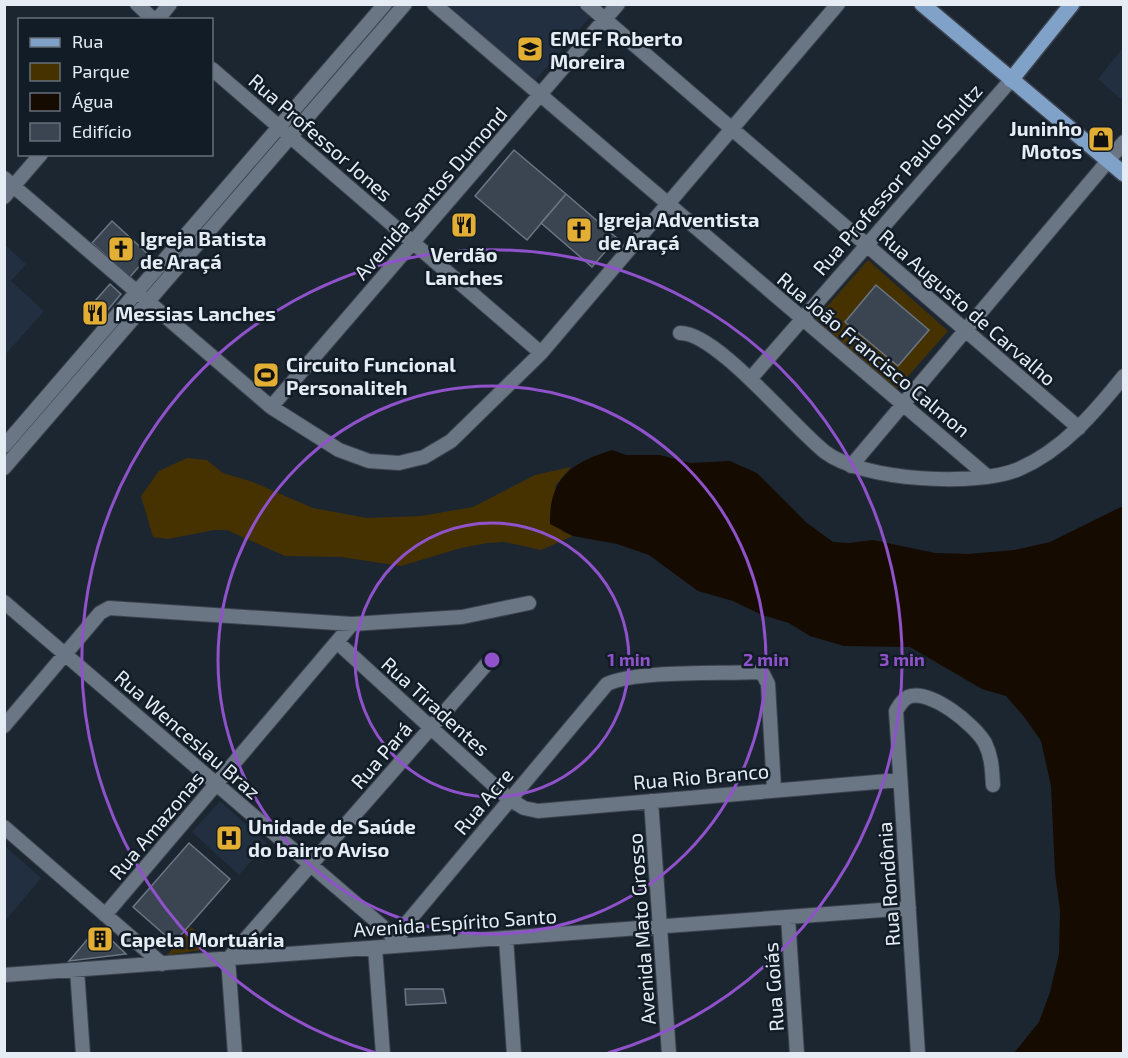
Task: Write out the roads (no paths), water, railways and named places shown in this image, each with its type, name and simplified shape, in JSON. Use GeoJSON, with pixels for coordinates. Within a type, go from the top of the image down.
{"type":"FeatureCollection","features":[{"type":"Feature","properties":{"kind":"main road"},"geometry":{"type":"LineString","coordinates":[[922,4],[1124,174]]}},
{"type":"Feature","properties":{"kind":"main road","name":"Rua Professor Paulo Shultz"},"geometry":{"type":"LineString","coordinates":[[1011,80],[1072,4]]}},
{"type":"Feature","properties":{"kind":"street"},"geometry":{"type":"LineString","coordinates":[[137,4],[154,18]]}},
{"type":"Feature","properties":{"kind":"street"},"geometry":{"type":"LineString","coordinates":[[158,18],[170,4]]}},
{"type":"Feature","properties":{"kind":"street"},"geometry":{"type":"LineString","coordinates":[[4,468],[279,128],[386,4]]}},
{"type":"Feature","properties":{"kind":"street"},"geometry":{"type":"LineString","coordinates":[[4,446],[290,137],[405,4]]}},
{"type":"Feature","properties":{"kind":"street","name":"Rua João Francisco Calmon"},"geometry":{"type":"LineString","coordinates":[[434,4],[987,476]]}},
{"type":"Feature","properties":{"kind":"street","name":"Rua Augusto de Carvalho"},"geometry":{"type":"LineString","coordinates":[[587,4],[1079,428]]}},
{"type":"Feature","properties":{"kind":"street","name":"Avenida Santos Dumond"},"geometry":{"type":"LineString","coordinates":[[271,407],[618,4]]}},
{"type":"Feature","properties":{"kind":"street"},"geometry":{"type":"LineString","coordinates":[[39,156],[8,187],[143,296],[271,407],[300,428],[339,450],[369,461],[399,463],[424,457],[451,441],[541,353],[838,4]]}},
{"type":"Feature","properties":{"kind":"street","name":"Rua Professor Jones"},"geometry":{"type":"LineString","coordinates":[[213,70],[541,353]]}},
{"type":"Feature","properties":{"kind":"street","name":"Rua Professor Paulo Shultz"},"geometry":{"type":"LineString","coordinates":[[751,378],[1011,80]]}},
{"type":"Feature","properties":{"kind":"street"},"geometry":{"type":"LineString","coordinates":[[851,466],[1124,142]]}},
{"type":"Feature","properties":{"kind":"street"},"geometry":{"type":"LineString","coordinates":[[680,333],[695,336],[751,378],[827,454],[851,466],[879,474],[914,478],[987,476],[1018,469],[1043,456],[1079,428],[1124,376]]}},
{"type":"Feature","properties":{"kind":"street","name":"Rua Wenceslau Braz"},"geometry":{"type":"LineString","coordinates":[[4,602],[382,926],[391,935],[395,946]]}},
{"type":"Feature","properties":{"kind":"street"},"geometry":{"type":"LineString","coordinates":[[4,726],[100,613],[118,608],[352,624],[462,617],[529,603]]}},
{"type":"Feature","properties":{"kind":"street","name":"Rua Amazonas"},"geometry":{"type":"LineString","coordinates":[[105,915],[352,624]]}},
{"type":"Feature","properties":{"kind":"street","name":"Rua Tiradentes"},"geometry":{"type":"LineString","coordinates":[[337,642],[509,799]]}},
{"type":"Feature","properties":{"kind":"street","name":"Rua Pará"},"geometry":{"type":"LineString","coordinates":[[228,959],[492,658]]}},
{"type":"Feature","properties":{"kind":"street","name":"Rua Acre"},"geometry":{"type":"LineString","coordinates":[[395,946],[406,924],[607,684],[637,677],[758,672],[763,674],[768,684],[774,789]]}},
{"type":"Feature","properties":{"kind":"street","name":"Rua Rondônia"},"geometry":{"type":"LineString","coordinates":[[918,1053],[896,711],[908,697],[916,696],[932,700],[955,712],[984,741],[991,757],[993,784]]}},
{"type":"Feature","properties":{"kind":"street","name":"Rua Rio Branco"},"geometry":{"type":"LineString","coordinates":[[509,799],[524,808],[538,811],[900,780]]}},
{"type":"Feature","properties":{"kind":"street","name":"Avenida Mato Grosso"},"geometry":{"type":"LineString","coordinates":[[651,801],[669,1053]]}},
{"type":"Feature","properties":{"kind":"street"},"geometry":{"type":"LineString","coordinates":[[4,827],[162,964]]}},
{"type":"Feature","properties":{"kind":"street","name":"Avenida Espírito Santo"},"geometry":{"type":"LineString","coordinates":[[4,975],[909,908]]}},
{"type":"Feature","properties":{"kind":"street","name":"Rua Goiás"},"geometry":{"type":"LineString","coordinates":[[788,917],[797,1053]]}},
{"type":"Feature","properties":{"kind":"street"},"geometry":{"type":"LineString","coordinates":[[123,967],[138,956],[136,945],[129,936]]}},
{"type":"Feature","properties":{"kind":"street"},"geometry":{"type":"LineString","coordinates":[[506,938],[514,1053]]}},
{"type":"Feature","properties":{"kind":"street"},"geometry":{"type":"LineString","coordinates":[[375,948],[383,1053]]}},
{"type":"Feature","properties":{"kind":"street"},"geometry":{"type":"LineString","coordinates":[[228,959],[235,1053]]}},
{"type":"Feature","properties":{"kind":"street"},"geometry":{"type":"LineString","coordinates":[[77,970],[83,1053]]}},
{"type":"Feature","properties":{"kind":"water"},"geometry":{"type":"Polygon","coordinates":[[[612,450],[626,455],[660,455],[690,463],[730,461],[757,473],[807,523],[833,542],[873,540],[935,553],[968,554],[1015,550],[1050,542],[1123,506],[1123,1053],[1014,1053],[1039,1022],[1050,992],[1059,954],[1060,910],[1055,873],[1051,786],[1041,741],[1025,718],[1006,696],[982,689],[910,647],[844,646],[810,636],[789,623],[762,615],[733,601],[698,591],[649,555],[617,544],[573,536],[550,524],[554,495],[565,475],[585,461],[612,450]]]}},
{"type":"Feature","properties":{"kind":"place","name":"EMEF Roberto Moreira"},"geometry":{"type":"Point","coordinates":[530,49]}},
{"type":"Feature","properties":{"kind":"place","name":"Juninho Motos"},"geometry":{"type":"Point","coordinates":[1101,139]}},
{"type":"Feature","properties":{"kind":"place","name":"Verdão Lanches"},"geometry":{"type":"Point","coordinates":[464,225]}},
{"type":"Feature","properties":{"kind":"place","name":"Igreja Adventista de Araçá"},"geometry":{"type":"Point","coordinates":[579,230]}},
{"type":"Feature","properties":{"kind":"place","name":"Igreja Batista de Araçá"},"geometry":{"type":"Point","coordinates":[121,249]}},
{"type":"Feature","properties":{"kind":"place","name":"Messias Lanches"},"geometry":{"type":"Point","coordinates":[95,313]}},
{"type":"Feature","properties":{"kind":"place","name":"Circuito Funcional Personaliteh"},"geometry":{"type":"Point","coordinates":[266,375]}},
{"type":"Feature","properties":{"kind":"place","name":"Unidade de Saúde do bairro Aviso"},"geometry":{"type":"Point","coordinates":[229,838]}},
{"type":"Feature","properties":{"kind":"place","name":"Capela Mortuária"},"geometry":{"type":"Point","coordinates":[100,939]}}]}
